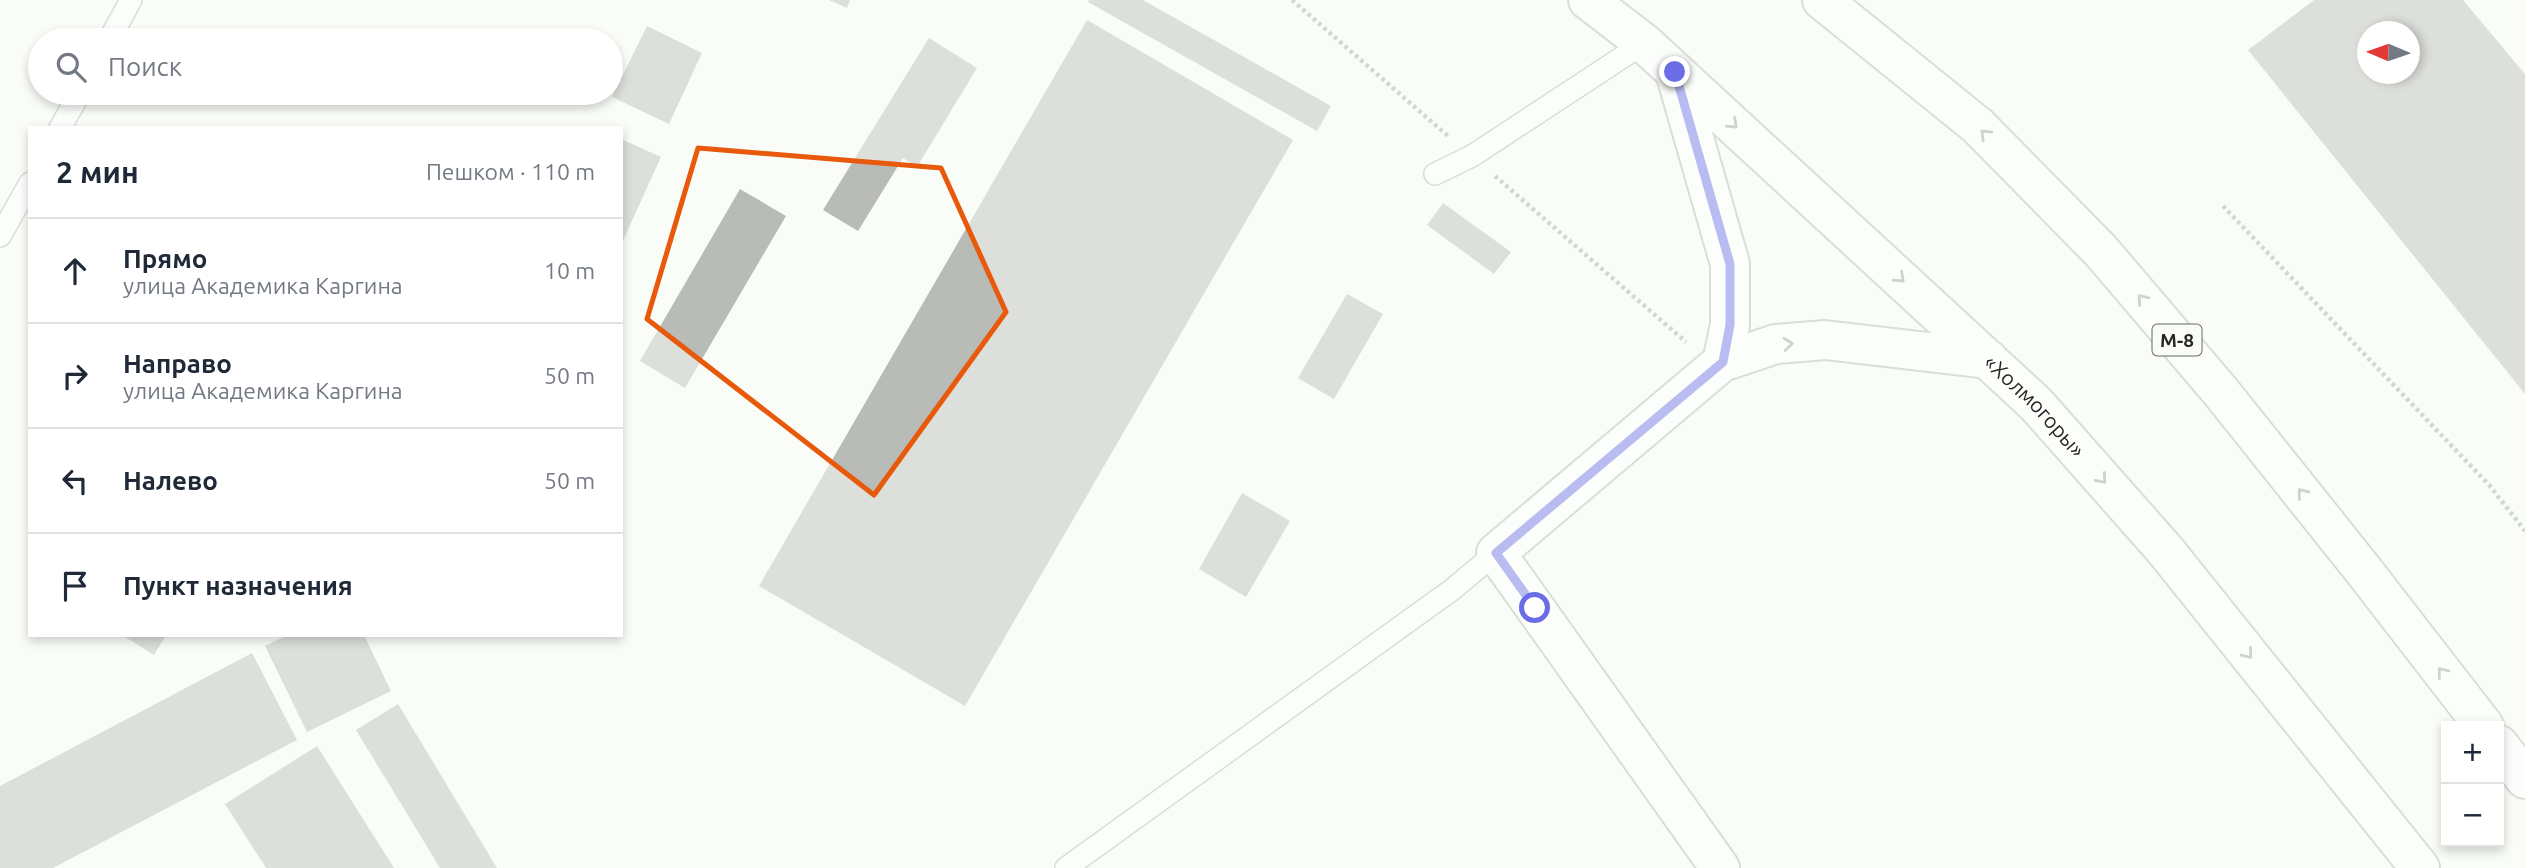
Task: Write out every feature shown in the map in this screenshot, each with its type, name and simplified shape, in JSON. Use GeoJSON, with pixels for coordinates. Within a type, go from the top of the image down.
{"type":"FeatureCollection","features":[{"type":"Feature","properties":{"kind":"main road","name":"«Холмогоры»"},"geometry":{"type":"LineString","coordinates":[[1588,0],[1644,43],[2036,404],[2165,550],[2420,868]]}},
{"type":"Feature","properties":{"kind":"main road","name":"М-8"},"geometry":{"type":"LineString","coordinates":[[1822,0],[1978,126],[2101,251],[2221,392],[2480,721]]}},
{"type":"Feature","properties":{"kind":"main road"},"geometry":{"type":"LineString","coordinates":[[1675,72],[1730,264],[1730,325],[1707,354],[1496,553],[1720,868]]}},
{"type":"Feature","properties":{"kind":"main road"},"geometry":{"type":"LineString","coordinates":[[1707,354],[1825,340],[1988,359]]}},
{"type":"Feature","properties":{"kind":"main road"},"geometry":{"type":"LineString","coordinates":[[2504,752],[2525,779]]}},
{"type":"Feature","properties":{"kind":"lane"},"geometry":{"type":"LineString","coordinates":[[116,28],[131,0]]}},
{"type":"Feature","properties":{"kind":"lane"},"geometry":{"type":"LineString","coordinates":[[1435,174],[1472,156],[1644,43]]}},
{"type":"Feature","properties":{"kind":"lane"},"geometry":{"type":"LineString","coordinates":[[61,126],[73,105]]}},
{"type":"Feature","properties":{"kind":"lane"},"geometry":{"type":"LineString","coordinates":[[0,236],[28,187]]}},
{"type":"Feature","properties":{"kind":"lane"},"geometry":{"type":"LineString","coordinates":[[1066,868],[1453,589],[1496,553]]}},
{"type":"Feature","properties":{"kind":"path"},"geometry":{"type":"LineString","coordinates":[[1292,0],[1707,354]]}},
{"type":"Feature","properties":{"kind":"path"},"geometry":{"type":"LineString","coordinates":[[2223,206],[2490,486],[2525,531]]}},
{"type":"Feature","properties":{"kind":"highlighted area"},"geometry":{"type":"Polygon","coordinates":[[[698,148],[941,168],[1006,312],[874,495],[647,319],[698,148]]]}},
{"type":"Feature","properties":{"kind":"building"},"geometry":{"type":"Polygon","coordinates":[[[829,0],[850,0],[847,8],[829,0]]]}},
{"type":"Feature","properties":{"kind":"building"},"geometry":{"type":"Polygon","coordinates":[[[1143,0],[1331,106],[1317,131],[1088,2],[1143,0]]]}},
{"type":"Feature","properties":{"kind":"building"},"geometry":{"type":"Polygon","coordinates":[[[2314,0],[2463,0],[2525,74],[2525,394],[2248,50],[2314,0]]]}},
{"type":"Feature","properties":{"kind":"building"},"geometry":{"type":"Polygon","coordinates":[[[1087,20],[1293,140],[965,706],[759,586],[1087,20]]]}},
{"type":"Feature","properties":{"kind":"building"},"geometry":{"type":"Polygon","coordinates":[[[647,26],[702,53],[669,124],[623,102],[623,75],[647,26]]]}},
{"type":"Feature","properties":{"kind":"building"},"geometry":{"type":"Polygon","coordinates":[[[929,38],[977,68],[917,167],[903,158],[858,231],[823,210],[929,38]]]}},
{"type":"Feature","properties":{"kind":"building"},"geometry":{"type":"Polygon","coordinates":[[[623,140],[661,157],[623,241],[623,140]]]}},
{"type":"Feature","properties":{"kind":"building"},"geometry":{"type":"Polygon","coordinates":[[[740,189],[786,216],[685,388],[640,361],[740,189]]]}},
{"type":"Feature","properties":{"kind":"building"},"geometry":{"type":"Polygon","coordinates":[[[1443,203],[1511,252],[1494,274],[1427,225],[1443,203]]]}},
{"type":"Feature","properties":{"kind":"building"},"geometry":{"type":"Polygon","coordinates":[[[1347,294],[1383,314],[1334,399],[1298,378],[1347,294]]]}},
{"type":"Feature","properties":{"kind":"building"},"geometry":{"type":"Polygon","coordinates":[[[1242,493],[1290,521],[1246,597],[1199,569],[1242,493]]]}},
{"type":"Feature","properties":{"kind":"building"},"geometry":{"type":"Polygon","coordinates":[[[125,637],[165,637],[154,655],[125,637]]]}},
{"type":"Feature","properties":{"kind":"building"},"geometry":{"type":"Polygon","coordinates":[[[284,637],[365,637],[391,691],[307,732],[265,646],[284,637]]]}},
{"type":"Feature","properties":{"kind":"building"},"geometry":{"type":"Polygon","coordinates":[[[252,653],[297,740],[53,868],[0,868],[0,786],[252,653]]]}},
{"type":"Feature","properties":{"kind":"building"},"geometry":{"type":"Polygon","coordinates":[[[398,704],[497,868],[440,868],[356,730],[398,704]]]}},
{"type":"Feature","properties":{"kind":"building"},"geometry":{"type":"Polygon","coordinates":[[[317,746],[394,868],[266,868],[225,804],[317,746]]]}},
{"type":"Feature","properties":{"kind":"route"},"geometry":{"type":"LineString","coordinates":[[1535,608],[1496,553],[1723,362],[1730,325],[1730,264],[1675,72]]}}]}
